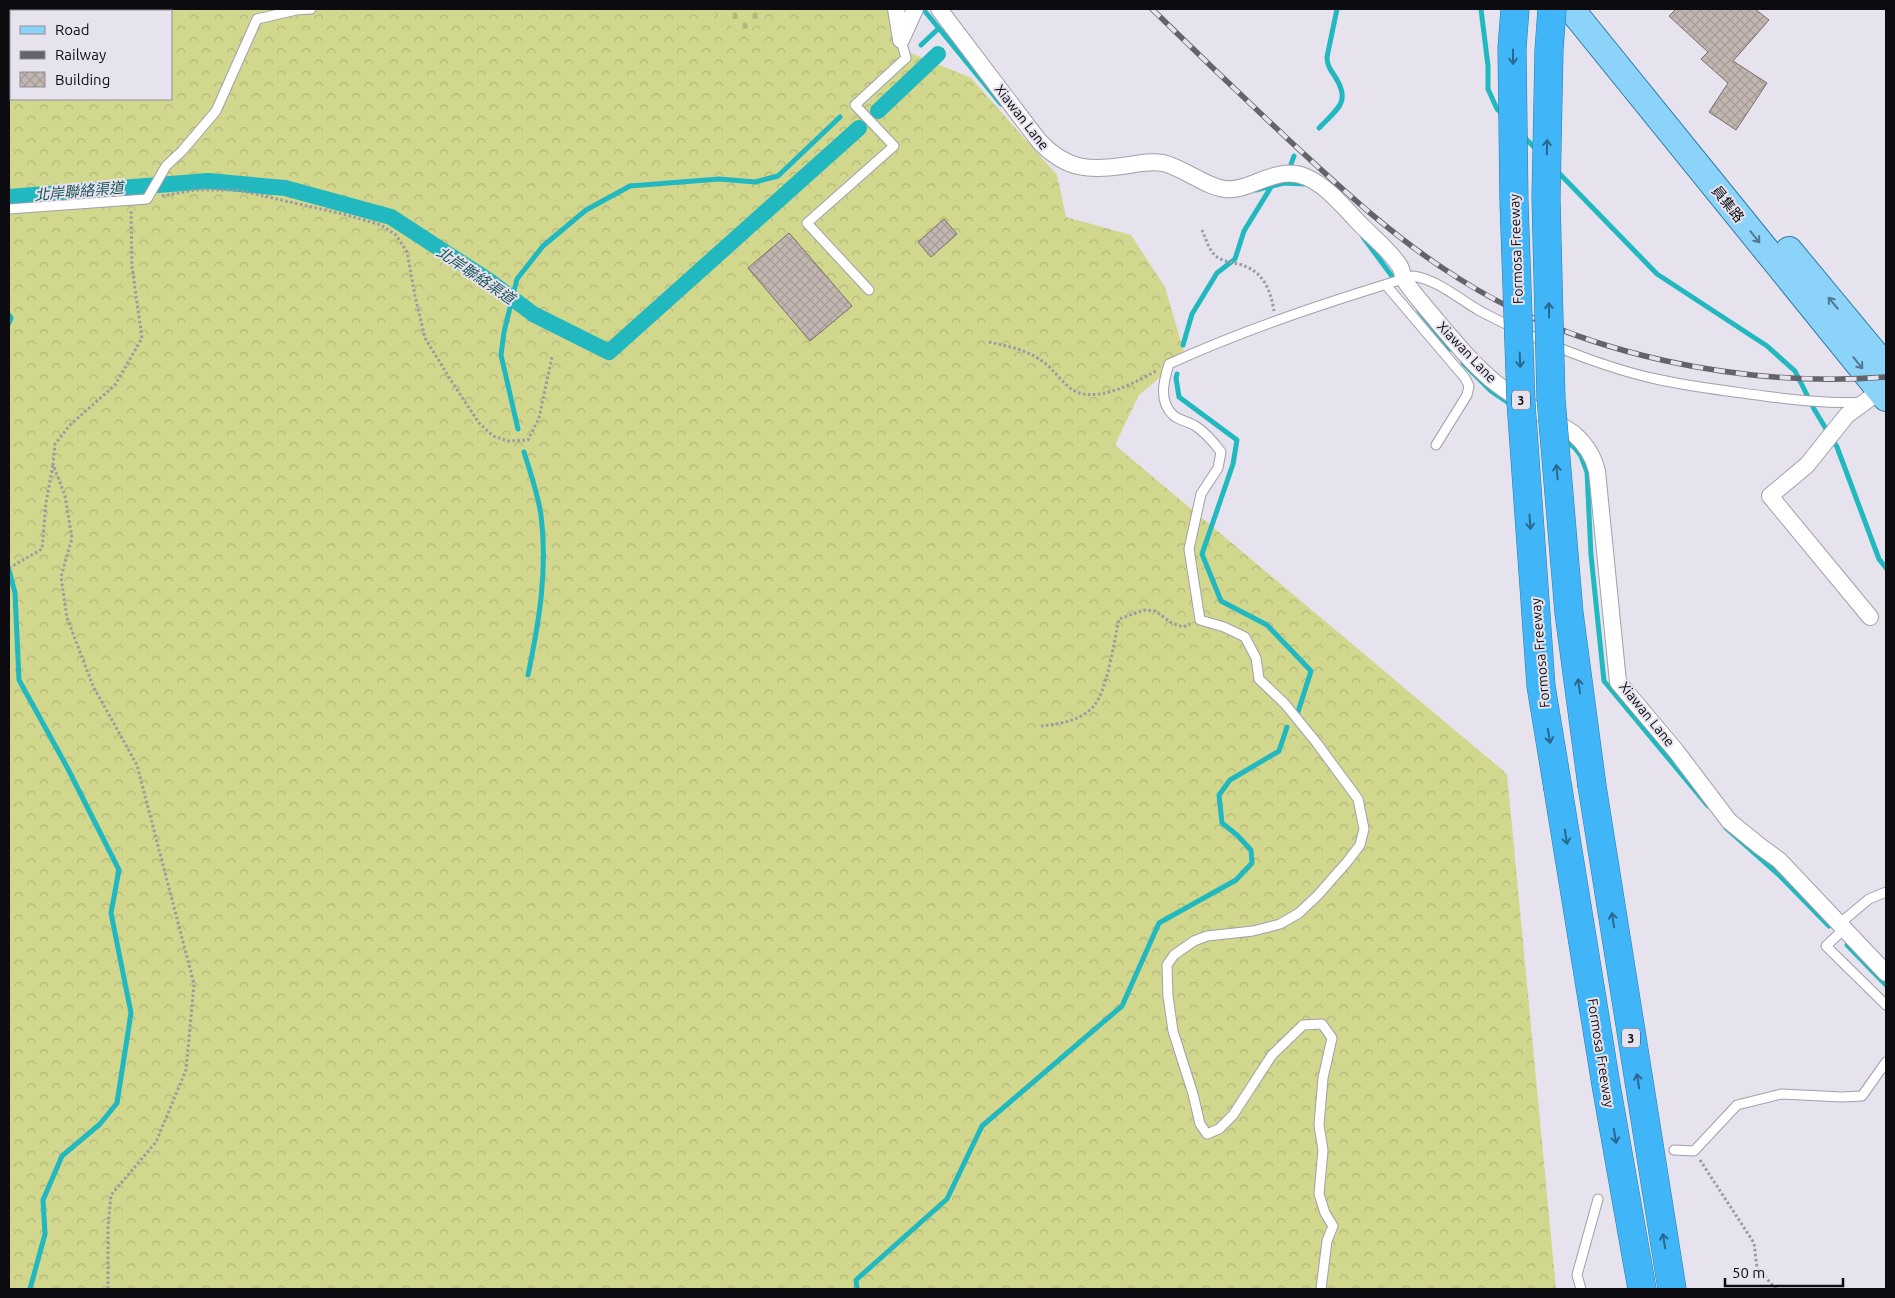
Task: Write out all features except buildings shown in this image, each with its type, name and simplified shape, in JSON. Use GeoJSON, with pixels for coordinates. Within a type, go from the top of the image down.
{"type":"FeatureCollection","features":[{"type":"Feature","properties":{"kind":"highway","name":"Formosa Freeway"},"geometry":{"type":"LineString","coordinates":[[1515,9],[1512,48],[1514,202],[1521,402],[1541,686],[1606,1085],[1642,1289]]}},
{"type":"Feature","properties":{"kind":"highway","name":"3"},"geometry":{"type":"LineString","coordinates":[[1552,9],[1549,50],[1546,198],[1551,399],[1569,613],[1592,786],[1672,1289]]}},
{"type":"Feature","properties":{"kind":"main road","name":"員集路"},"geometry":{"type":"LineString","coordinates":[[1571,9],[1879,390]]}},
{"type":"Feature","properties":{"kind":"main road","name":"員集路"},"geometry":{"type":"LineString","coordinates":[[1589,9],[1879,390]]}},
{"type":"Feature","properties":{"kind":"street"},"geometry":{"type":"LineString","coordinates":[[896,9],[901,40]]}},
{"type":"Feature","properties":{"kind":"street"},"geometry":{"type":"LineString","coordinates":[[901,40],[914,9]]}},
{"type":"Feature","properties":{"kind":"street","name":"Xiawan Lane"},"geometry":{"type":"LineString","coordinates":[[939,9],[1040,141],[1050,152],[1063,161],[1090,169],[1145,162],[1160,163],[1174,166],[1216,187],[1225,189],[1234,189],[1287,174],[1306,177],[1331,193],[1391,255],[1401,268],[1404,279],[1436,320],[1496,383],[1573,434],[1590,451],[1598,471],[1618,682],[1676,751],[1729,821],[1761,848],[1779,860],[1886,973]]}},
{"type":"Feature","properties":{"kind":"street"},"geometry":{"type":"LineString","coordinates":[[1870,617],[1770,496],[1807,465],[1847,415],[1879,390]]}},
{"type":"Feature","properties":{"kind":"lane"},"geometry":{"type":"LineString","coordinates":[[9,209],[147,199],[166,166],[182,151],[216,111],[257,19],[296,10],[310,9]]}},
{"type":"Feature","properties":{"kind":"lane"},"geometry":{"type":"LineString","coordinates":[[869,290],[807,223],[894,146],[855,105],[906,58],[901,40]]}},
{"type":"Feature","properties":{"kind":"lane"},"geometry":{"type":"LineString","coordinates":[[1321,1289],[1328,1240],[1333,1226],[1325,1213],[1320,1194],[1324,1150],[1320,1125],[1323,1078],[1332,1038],[1322,1024],[1303,1025],[1272,1055],[1233,1115],[1219,1129],[1207,1134],[1200,1124],[1193,1094],[1173,1031],[1168,996],[1167,966],[1174,955],[1194,941],[1208,936],[1253,931],[1280,924],[1300,913],[1360,845],[1364,829],[1358,800],[1316,742],[1285,704],[1259,679],[1256,658],[1246,637],[1224,627],[1200,620],[1189,549],[1201,494],[1218,468],[1221,452],[1212,440],[1193,425],[1173,415],[1164,401],[1163,384],[1169,364],[1213,344],[1276,321],[1413,276],[1423,278],[1480,311],[1539,339],[1599,362],[1645,376],[1712,390],[1825,402],[1879,390]]}},
{"type":"Feature","properties":{"kind":"lane"},"geometry":{"type":"LineString","coordinates":[[1386,285],[1465,378],[1469,386],[1467,395],[1436,445]]}},
{"type":"Feature","properties":{"kind":"lane"},"geometry":{"type":"LineString","coordinates":[[1886,892],[1869,899],[1826,946],[1886,1005]]}},
{"type":"Feature","properties":{"kind":"lane"},"geometry":{"type":"LineString","coordinates":[[1674,1150],[1694,1151],[1737,1105],[1781,1094],[1862,1096],[1886,1062]]}},
{"type":"Feature","properties":{"kind":"lane"},"geometry":{"type":"LineString","coordinates":[[1581,1289],[1577,1276],[1598,1199]]}},
{"type":"Feature","properties":{"kind":"path"},"geometry":{"type":"LineString","coordinates":[[147,199],[194,190],[237,190],[343,214],[381,225],[396,235],[407,252],[425,338],[480,424],[492,436],[501,439],[528,440],[539,418],[552,357]]}},
{"type":"Feature","properties":{"kind":"path"},"geometry":{"type":"LineString","coordinates":[[9,568],[42,549],[46,503],[56,444],[70,424],[115,385],[142,338],[132,267],[131,200]]}},
{"type":"Feature","properties":{"kind":"path"},"geometry":{"type":"LineString","coordinates":[[1202,230],[1212,252],[1216,256],[1226,261],[1249,267],[1257,272],[1271,292],[1276,321]]}},
{"type":"Feature","properties":{"kind":"path"},"geometry":{"type":"LineString","coordinates":[[989,342],[1023,351],[1040,359],[1072,389],[1097,395],[1133,383],[1169,364]]}},
{"type":"Feature","properties":{"kind":"path"},"geometry":{"type":"LineString","coordinates":[[53,464],[65,496],[72,538],[61,577],[67,618],[94,686],[137,765],[194,984],[186,1070],[156,1142],[112,1195],[108,1226],[108,1289]]}},
{"type":"Feature","properties":{"kind":"path"},"geometry":{"type":"LineString","coordinates":[[1041,726],[1061,724],[1078,718],[1092,708],[1102,693],[1119,619],[1144,610],[1155,611],[1172,624],[1183,627],[1200,620]]}},
{"type":"Feature","properties":{"kind":"path"},"geometry":{"type":"LineString","coordinates":[[1694,1151],[1754,1242],[1757,1268],[1776,1289]]}},
{"type":"Feature","properties":{"kind":"green space"},"geometry":{"type":"Polygon","coordinates":[[[9,9],[888,9],[894,46],[971,78],[1057,175],[1066,217],[1131,235],[1165,287],[1185,356],[1139,395],[1115,445],[1507,774],[1556,1289],[9,1289],[9,9]]]}},
{"type":"Feature","properties":{"kind":"green space"},"geometry":{"type":"Polygon","coordinates":[[[710,9],[769,9],[745,37],[710,9]]]}},
{"type":"Feature","properties":{"kind":"waterway"},"geometry":{"type":"LineString","coordinates":[[923,9],[1001,104]]}},
{"type":"Feature","properties":{"kind":"waterway"},"geometry":{"type":"LineString","coordinates":[[1319,128],[1337,110],[1342,98],[1339,84],[1327,60],[1337,9]]}},
{"type":"Feature","properties":{"kind":"waterway"},"geometry":{"type":"LineString","coordinates":[[1481,9],[1488,66],[1488,89],[1497,109],[1504,115]]}},
{"type":"Feature","properties":{"kind":"waterway"},"geometry":{"type":"LineString","coordinates":[[921,45],[938,29]]}},
{"type":"Feature","properties":{"kind":"waterway","name":"北岸聯絡渠道"},"geometry":{"type":"LineString","coordinates":[[878,111],[938,54]]}},
{"type":"Feature","properties":{"kind":"waterway"},"geometry":{"type":"LineString","coordinates":[[518,429],[501,355],[504,332],[517,279],[543,246],[586,210],[630,186],[719,179],[755,182],[778,176],[840,117]]}},
{"type":"Feature","properties":{"kind":"waterway","name":"北岸聯絡渠道"},"geometry":{"type":"LineString","coordinates":[[9,197],[208,181],[285,188],[391,217],[491,282],[533,314],[609,352],[859,128]]}},
{"type":"Feature","properties":{"kind":"waterway"},"geometry":{"type":"LineString","coordinates":[[1523,136],[1537,150]]}},
{"type":"Feature","properties":{"kind":"waterway"},"geometry":{"type":"LineString","coordinates":[[1289,170],[1294,156]]}},
{"type":"Feature","properties":{"kind":"waterway"},"geometry":{"type":"LineString","coordinates":[[1556,170],[1657,274],[1767,346],[1795,371],[1814,409],[1837,447],[1879,559],[1886,568]]}},
{"type":"Feature","properties":{"kind":"waterway"},"geometry":{"type":"LineString","coordinates":[[1256,190],[1284,183],[1304,184]]}},
{"type":"Feature","properties":{"kind":"waterway"},"geometry":{"type":"LineString","coordinates":[[1183,345],[1192,314],[1217,273],[1235,259],[1244,231],[1271,187]]}},
{"type":"Feature","properties":{"kind":"waterway"},"geometry":{"type":"LineString","coordinates":[[1363,237],[1397,283]]}},
{"type":"Feature","properties":{"kind":"waterway"},"geometry":{"type":"LineString","coordinates":[[1419,311],[1450,349]]}},
{"type":"Feature","properties":{"kind":"waterway"},"geometry":{"type":"LineString","coordinates":[[9,315],[11,318],[9,323]]}},
{"type":"Feature","properties":{"kind":"waterway"},"geometry":{"type":"LineString","coordinates":[[1463,363],[1491,391],[1513,406]]}},
{"type":"Feature","properties":{"kind":"waterway"},"geometry":{"type":"LineString","coordinates":[[1177,374],[1179,397],[1237,440],[1233,464],[1202,554],[1221,601],[1267,625],[1311,671],[1298,712]]}},
{"type":"Feature","properties":{"kind":"waterway"},"geometry":{"type":"LineString","coordinates":[[1564,439],[1581,456],[1587,472],[1591,555],[1604,681],[1708,806]]}},
{"type":"Feature","properties":{"kind":"waterway"},"geometry":{"type":"LineString","coordinates":[[524,452],[540,507],[543,535],[543,575],[539,615],[528,675]]}},
{"type":"Feature","properties":{"kind":"waterway"},"geometry":{"type":"LineString","coordinates":[[9,570],[15,593],[19,680],[67,767],[119,870],[111,913],[131,1013],[117,1103],[100,1124],[62,1156],[43,1200],[45,1234],[30,1289]]}},
{"type":"Feature","properties":{"kind":"waterway"},"geometry":{"type":"LineString","coordinates":[[857,1289],[856,1280],[947,1199],[982,1126],[1122,1006],[1159,923],[1236,880],[1252,863],[1251,850],[1222,823],[1219,795],[1230,780],[1279,751],[1287,727]]}},
{"type":"Feature","properties":{"kind":"waterway"},"geometry":{"type":"LineString","coordinates":[[1726,828],[1780,876],[1829,926]]}},
{"type":"Feature","properties":{"kind":"waterway"},"geometry":{"type":"LineString","coordinates":[[1847,945],[1886,985]]}},
{"type":"Feature","properties":{"kind":"railway"},"geometry":{"type":"LineString","coordinates":[[1152,9],[1291,142],[1392,231],[1435,263],[1505,305],[1556,327],[1609,346],[1664,360],[1720,371],[1777,377],[1832,379],[1886,377]]}}]}
